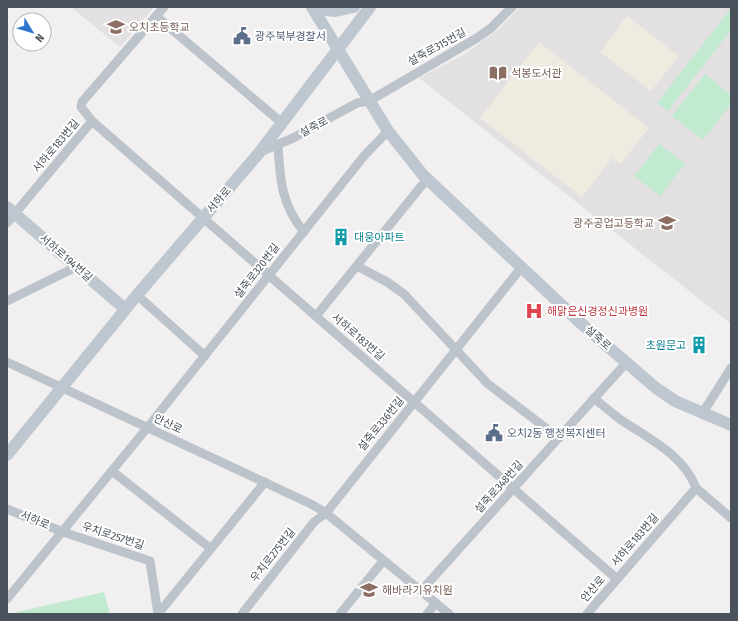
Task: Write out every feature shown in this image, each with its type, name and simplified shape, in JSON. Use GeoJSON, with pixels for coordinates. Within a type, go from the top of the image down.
{"type":"FeatureCollection","features":[{"type":"Feature","properties":{"kind":"main road"},"geometry":{"type":"LineString","coordinates":[[312,8],[335,11],[354,7]]}},
{"type":"Feature","properties":{"kind":"main road","name":"서하로"},"geometry":{"type":"LineString","coordinates":[[7,455],[137,295],[258,153],[339,50],[370,7]]}},
{"type":"Feature","properties":{"kind":"main road","name":"설죽로"},"geometry":{"type":"LineString","coordinates":[[312,8],[388,131],[427,179],[521,268],[626,363],[665,395],[702,414],[731,425]]}},
{"type":"Feature","properties":{"kind":"main road","name":"서하로194번길"},"geometry":{"type":"LineString","coordinates":[[10,215],[76,267],[125,310]]}},
{"type":"Feature","properties":{"kind":"street"},"geometry":{"type":"LineString","coordinates":[[92,121],[80,107],[82,102],[164,7]]}},
{"type":"Feature","properties":{"kind":"street","name":"설죽로315번길"},"geometry":{"type":"LineString","coordinates":[[369,101],[477,38],[491,28],[512,7]]}},
{"type":"Feature","properties":{"kind":"street"},"geometry":{"type":"LineString","coordinates":[[156,16],[282,123]]}},
{"type":"Feature","properties":{"kind":"street","name":"설죽로"},"geometry":{"type":"LineString","coordinates":[[258,153],[357,103],[369,101]]}},
{"type":"Feature","properties":{"kind":"street","name":"서하로183번길"},"geometry":{"type":"LineString","coordinates":[[10,215],[92,121],[617,579],[696,488]]}},
{"type":"Feature","properties":{"kind":"street","name":"설죽로320번길"},"geometry":{"type":"LineString","coordinates":[[148,428],[369,150],[388,131]]}},
{"type":"Feature","properties":{"kind":"street"},"geometry":{"type":"LineString","coordinates":[[278,144],[279,169],[285,199],[293,218],[304,232]]}},
{"type":"Feature","properties":{"kind":"street"},"geometry":{"type":"LineString","coordinates":[[316,316],[427,179]]}},
{"type":"Feature","properties":{"kind":"street"},"geometry":{"type":"LineString","coordinates":[[357,266],[387,282],[404,294],[496,391],[559,438]]}},
{"type":"Feature","properties":{"kind":"street"},"geometry":{"type":"LineString","coordinates":[[7,301],[76,267]]}},
{"type":"Feature","properties":{"kind":"street","name":"설죽로336번길"},"geometry":{"type":"LineString","coordinates":[[326,513],[521,268]]}},
{"type":"Feature","properties":{"kind":"street"},"geometry":{"type":"LineString","coordinates":[[137,295],[205,356]]}},
{"type":"Feature","properties":{"kind":"street"},"geometry":{"type":"LineString","coordinates":[[7,362],[61,387]]}},
{"type":"Feature","properties":{"kind":"street","name":"설죽로348번길"},"geometry":{"type":"LineString","coordinates":[[421,591],[626,363]]}},
{"type":"Feature","properties":{"kind":"street"},"geometry":{"type":"LineString","coordinates":[[702,414],[731,368]]}},
{"type":"Feature","properties":{"kind":"street","name":"안산로"},"geometry":{"type":"LineString","coordinates":[[61,387],[311,504],[326,513],[449,614]]}},
{"type":"Feature","properties":{"kind":"street"},"geometry":{"type":"LineString","coordinates":[[594,398],[614,415],[658,443],[686,470],[696,488],[731,518]]}},
{"type":"Feature","properties":{"kind":"street","name":"우치로257번길"},"geometry":{"type":"LineString","coordinates":[[7,599],[148,428]]}},
{"type":"Feature","properties":{"kind":"street"},"geometry":{"type":"LineString","coordinates":[[112,471],[210,548]]}},
{"type":"Feature","properties":{"kind":"street"},"geometry":{"type":"LineString","coordinates":[[158,614],[265,482]]}},
{"type":"Feature","properties":{"kind":"street","name":"서하로"},"geometry":{"type":"LineString","coordinates":[[7,509],[63,532]]}},
{"type":"Feature","properties":{"kind":"street","name":"우치로275번길"},"geometry":{"type":"LineString","coordinates":[[242,614],[314,522],[326,513]]}},
{"type":"Feature","properties":{"kind":"street","name":"우치로257번길"},"geometry":{"type":"LineString","coordinates":[[63,532],[150,561],[158,614]]}},
{"type":"Feature","properties":{"kind":"street"},"geometry":{"type":"LineString","coordinates":[[340,614],[383,561]]}},
{"type":"Feature","properties":{"kind":"street","name":"안산로"},"geometry":{"type":"LineString","coordinates":[[587,614],[617,579]]}},
{"type":"Feature","properties":{"kind":"street"},"geometry":{"type":"LineString","coordinates":[[427,614],[436,603]]}},
{"type":"Feature","properties":{"kind":"shaded area","name":"오치초등학교"},"geometry":{"type":"Polygon","coordinates":[[[71,7],[154,7],[120,47],[71,7]]]}},
{"type":"Feature","properties":{"kind":"shaded area","name":"광주공업고등학교"},"geometry":{"type":"Polygon","coordinates":[[[520,7],[731,7],[731,324],[419,78],[465,54],[500,28],[520,7]]]}},
{"type":"Feature","properties":{"kind":"green space"},"geometry":{"type":"Polygon","coordinates":[[[731,8],[731,30],[668,111],[657,103],[731,8]]]}},
{"type":"Feature","properties":{"kind":"green space"},"geometry":{"type":"Polygon","coordinates":[[[705,74],[731,95],[731,104],[703,140],[672,116],[705,74]]]}},
{"type":"Feature","properties":{"kind":"green space"},"geometry":{"type":"Polygon","coordinates":[[[659,144],[685,164],[660,196],[634,176],[659,144]]]}},
{"type":"Feature","properties":{"kind":"green space"},"geometry":{"type":"Polygon","coordinates":[[[104,592],[110,614],[13,614],[13,613],[104,592]]]}},
{"type":"Feature","properties":{"kind":"sand"},"geometry":{"type":"Polygon","coordinates":[[[627,16],[679,56],[651,91],[600,52],[627,16]]]}},
{"type":"Feature","properties":{"kind":"sand"},"geometry":{"type":"Polygon","coordinates":[[[539,42],[649,128],[620,164],[612,158],[582,197],[480,118],[539,42]]]}},
{"type":"Feature","properties":{"kind":"place","name":"오치초등학교"},"geometry":{"type":"Point","coordinates":[116,27]}},
{"type":"Feature","properties":{"kind":"place","name":"광주북부경찰서"},"geometry":{"type":"Point","coordinates":[242,36]}},
{"type":"Feature","properties":{"kind":"place","name":"석봉도서관"},"geometry":{"type":"Point","coordinates":[498,73]}},
{"type":"Feature","properties":{"kind":"place","name":"광주공업고등학교"},"geometry":{"type":"Point","coordinates":[667,223]}},
{"type":"Feature","properties":{"kind":"place","name":"대웅아파트"},"geometry":{"type":"Point","coordinates":[341,237]}},
{"type":"Feature","properties":{"kind":"place","name":"해맑은신경정신과병원"},"geometry":{"type":"Point","coordinates":[534,311]}},
{"type":"Feature","properties":{"kind":"place","name":"초원문고"},"geometry":{"type":"Point","coordinates":[699,345]}},
{"type":"Feature","properties":{"kind":"place","name":"오치2동 행정복지센터"},"geometry":{"type":"Point","coordinates":[494,433]}},
{"type":"Feature","properties":{"kind":"place","name":"해바라기유치원"},"geometry":{"type":"Point","coordinates":[369,590]}}]}
